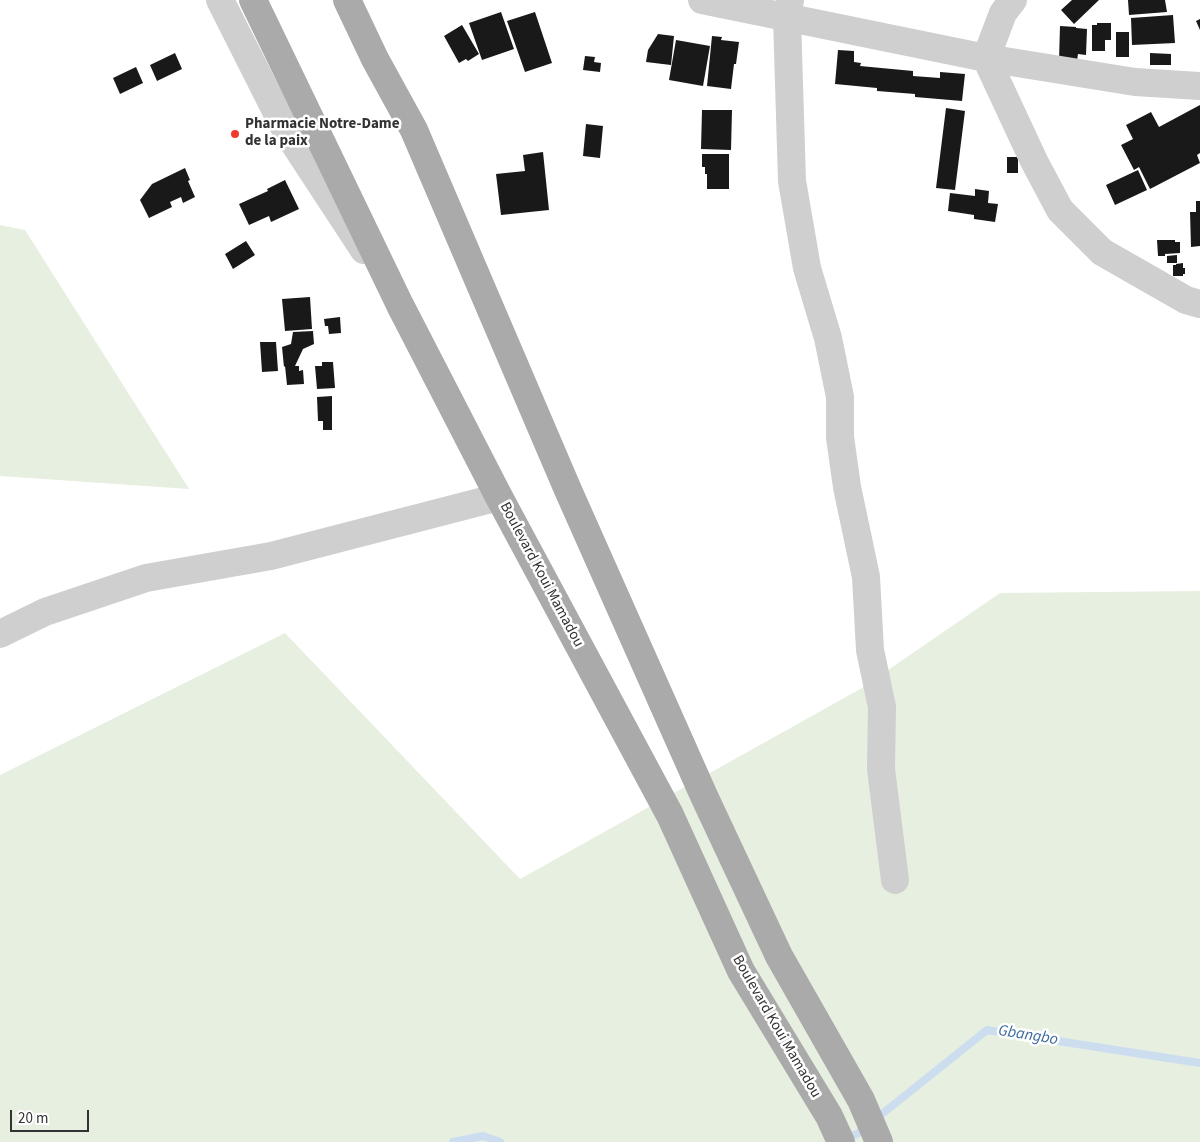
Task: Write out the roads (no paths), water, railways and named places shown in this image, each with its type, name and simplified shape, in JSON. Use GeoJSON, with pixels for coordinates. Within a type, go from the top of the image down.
{"type":"FeatureCollection","features":[{"type":"Feature","properties":{"kind":"main road","name":"Boulevard Koui Mamadou"},"geometry":{"type":"LineString","coordinates":[[253,0],[400,306],[499,497],[670,815],[741,971],[829,1116],[842,1142]]}},
{"type":"Feature","properties":{"kind":"main road"},"geometry":{"type":"LineString","coordinates":[[347,0],[374,59],[414,130],[568,490],[704,796],[778,956],[860,1100],[879,1142]]}},
{"type":"Feature","properties":{"kind":"street"},"geometry":{"type":"LineString","coordinates":[[220,0],[286,131],[400,306]]}},
{"type":"Feature","properties":{"kind":"street"},"geometry":{"type":"LineString","coordinates":[[702,0],[789,9],[986,58],[1135,82],[1200,86]]}},
{"type":"Feature","properties":{"kind":"street"},"geometry":{"type":"LineString","coordinates":[[1012,0],[1003,13],[986,58],[1034,161],[1060,210],[1102,252],[1186,300],[1200,304]]}},
{"type":"Feature","properties":{"kind":"street"},"geometry":{"type":"LineString","coordinates":[[789,9],[792,181],[808,268],[828,338],[840,397],[840,436],[847,487],[866,577],[870,650],[882,707],[881,769],[895,880]]}},
{"type":"Feature","properties":{"kind":"street"},"geometry":{"type":"LineString","coordinates":[[0,634],[45,612],[146,578],[272,556],[499,497]]}},
{"type":"Feature","properties":{"kind":"waterway","name":"Gbangbo"},"geometry":{"type":"LineString","coordinates":[[844,1138],[857,1134],[987,1030],[1200,1063]]}},
{"type":"Feature","properties":{"kind":"waterway","name":"Gbangbo"},"geometry":{"type":"LineString","coordinates":[[453,1142],[483,1136],[500,1142]]}},
{"type":"Feature","properties":{"kind":"place","name":"Pharmacie Notre-Dame de la paix"},"geometry":{"type":"Point","coordinates":[235,134]}}]}
